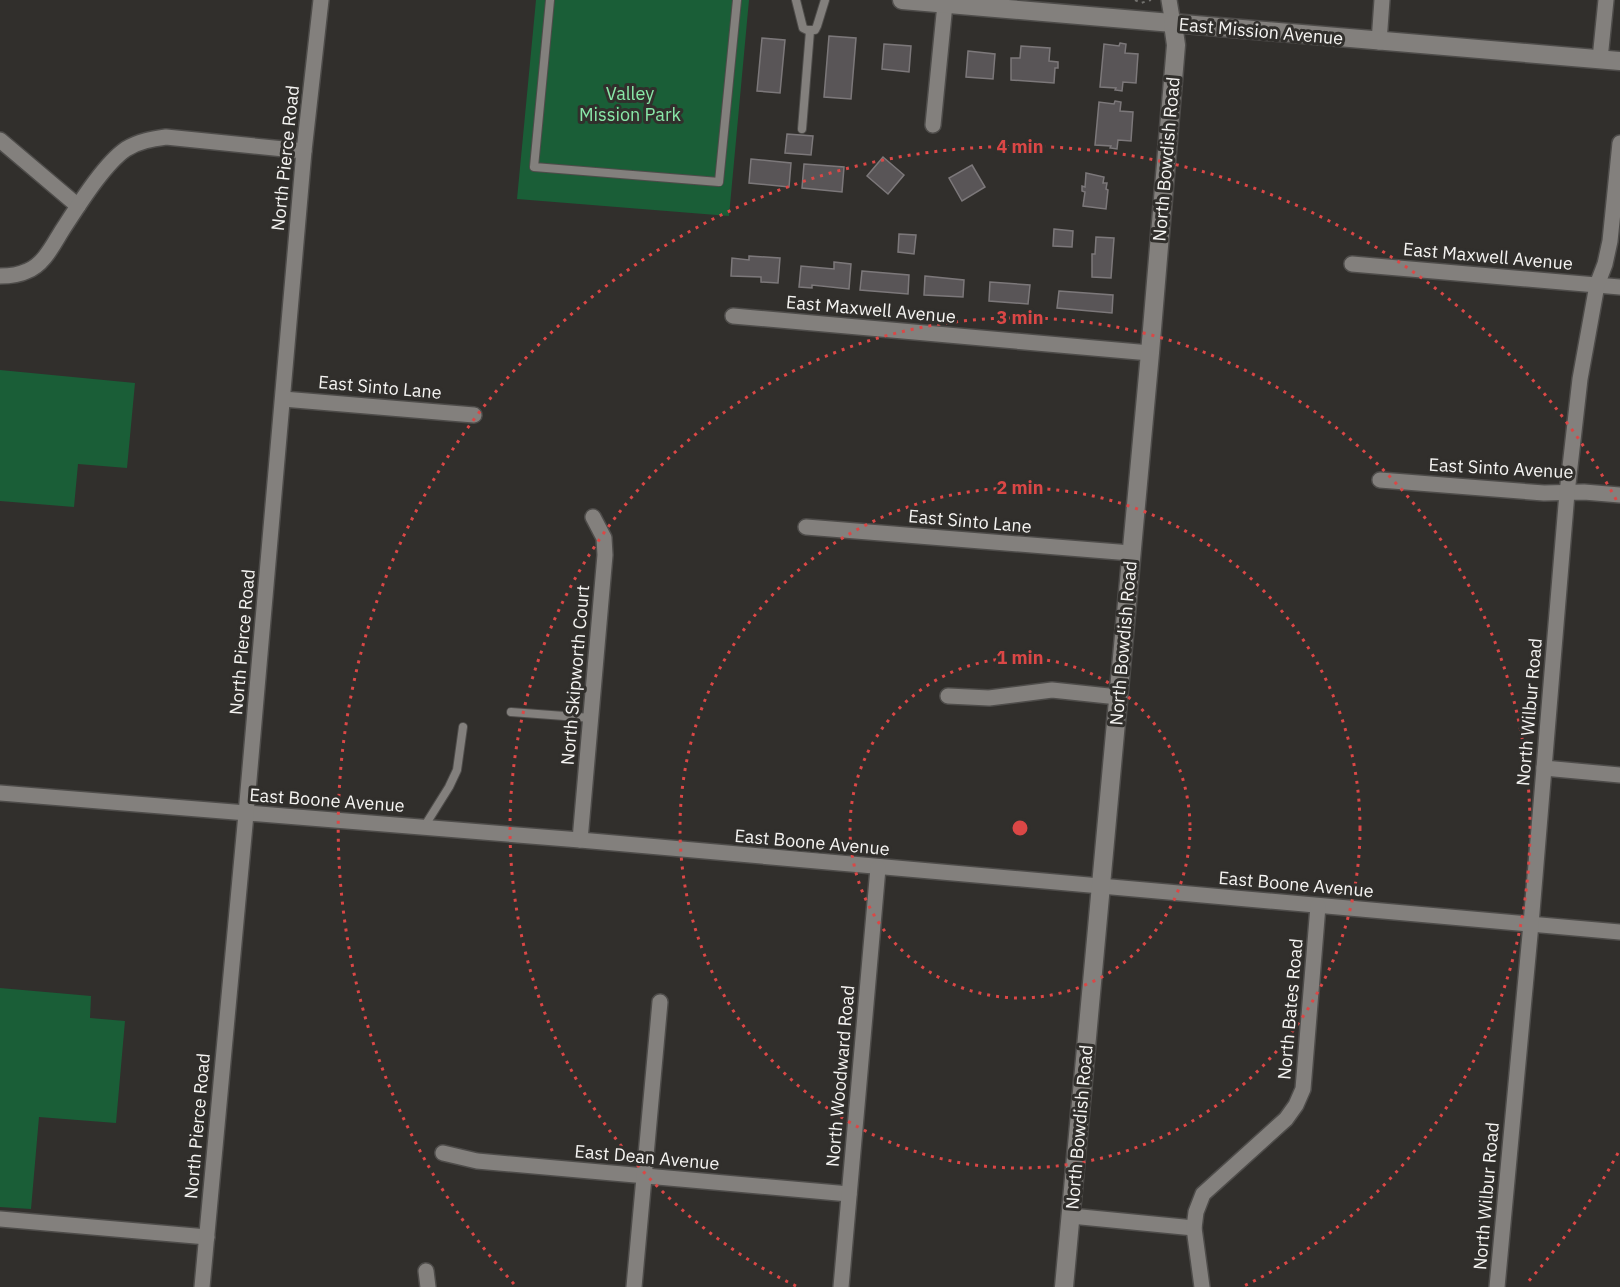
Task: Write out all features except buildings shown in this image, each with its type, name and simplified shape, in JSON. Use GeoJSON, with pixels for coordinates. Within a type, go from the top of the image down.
{"type":"FeatureCollection","features":[{"type":"Feature","properties":{"kind":"street","name":"North Pierce Road"},"geometry":{"type":"LineString","coordinates":[[202,1287],[304,151],[321,0]]}},
{"type":"Feature","properties":{"kind":"street","name":"East Mission Avenue"},"geometry":{"type":"LineString","coordinates":[[902,0],[1620,61]]}},
{"type":"Feature","properties":{"kind":"street","name":"North Bowdish Road"},"geometry":{"type":"LineString","coordinates":[[1064,1287],[1176,45],[1168,0]]}},
{"type":"Feature","properties":{"kind":"street"},"geometry":{"type":"LineString","coordinates":[[1379,42],[1383,0]]}},
{"type":"Feature","properties":{"kind":"street"},"geometry":{"type":"LineString","coordinates":[[1600,59],[1606,0]]}},
{"type":"Feature","properties":{"kind":"street"},"geometry":{"type":"LineString","coordinates":[[933,125],[945,4]]}},
{"type":"Feature","properties":{"kind":"street"},"geometry":{"type":"LineString","coordinates":[[0,276],[29,271],[44,258],[78,206],[112,162],[126,149],[145,140],[166,137],[304,151]]}},
{"type":"Feature","properties":{"kind":"street"},"geometry":{"type":"LineString","coordinates":[[0,140],[78,206]]}},
{"type":"Feature","properties":{"kind":"street","name":"North Wilbur Road"},"geometry":{"type":"LineString","coordinates":[[1497,1287],[1531,924],[1567,493],[1580,380],[1597,285],[1610,241],[1620,143]]}},
{"type":"Feature","properties":{"kind":"street","name":"East Maxwell Avenue"},"geometry":{"type":"LineString","coordinates":[[1352,264],[1620,287]]}},
{"type":"Feature","properties":{"kind":"street","name":"East Maxwell Avenue"},"geometry":{"type":"LineString","coordinates":[[733,316],[1150,353]]}},
{"type":"Feature","properties":{"kind":"street","name":"East Sinto Lane"},"geometry":{"type":"LineString","coordinates":[[283,399],[474,415]]}},
{"type":"Feature","properties":{"kind":"street","name":"East Sinto Avenue"},"geometry":{"type":"LineString","coordinates":[[1380,480],[1544,493],[1620,495]]}},
{"type":"Feature","properties":{"kind":"street","name":"North Skipworth Court"},"geometry":{"type":"LineString","coordinates":[[580,840],[605,555],[604,538],[593,517]]}},
{"type":"Feature","properties":{"kind":"street","name":"East Sinto Lane"},"geometry":{"type":"LineString","coordinates":[[806,527],[1131,553]]}},
{"type":"Feature","properties":{"kind":"street"},"geometry":{"type":"LineString","coordinates":[[948,696],[989,698],[1052,690],[1118,696]]}},
{"type":"Feature","properties":{"kind":"street"},"geometry":{"type":"LineString","coordinates":[[1544,768],[1620,775]]}},
{"type":"Feature","properties":{"kind":"street","name":"East Boone Avenue"},"geometry":{"type":"LineString","coordinates":[[0,793],[580,840],[1620,932]]}},
{"type":"Feature","properties":{"kind":"street","name":"North Woodward Road"},"geometry":{"type":"LineString","coordinates":[[841,1287],[878,868]]}},
{"type":"Feature","properties":{"kind":"street","name":"North Bates Road"},"geometry":{"type":"LineString","coordinates":[[1202,1287],[1194,1228],[1196,1212],[1203,1194],[1286,1119],[1303,1089],[1318,906]]}},
{"type":"Feature","properties":{"kind":"street"},"geometry":{"type":"LineString","coordinates":[[634,1287],[660,1002]]}},
{"type":"Feature","properties":{"kind":"street","name":"East Dean Avenue"},"geometry":{"type":"LineString","coordinates":[[443,1153],[477,1161],[849,1194]]}},
{"type":"Feature","properties":{"kind":"street"},"geometry":{"type":"LineString","coordinates":[[1071,1216],[1194,1228]]}},
{"type":"Feature","properties":{"kind":"street"},"geometry":{"type":"LineString","coordinates":[[0,1219],[207,1238]]}},
{"type":"Feature","properties":{"kind":"street"},"geometry":{"type":"LineString","coordinates":[[426,1271],[428,1287]]}},
{"type":"Feature","properties":{"kind":"lane"},"geometry":{"type":"LineString","coordinates":[[550,0],[534,167],[719,182],[737,0]]}},
{"type":"Feature","properties":{"kind":"lane"},"geometry":{"type":"LineString","coordinates":[[796,0],[803,28],[810,31],[815,30],[817,26],[825,0]]}},
{"type":"Feature","properties":{"kind":"lane"},"geometry":{"type":"LineString","coordinates":[[802,129],[810,31]]}},
{"type":"Feature","properties":{"kind":"lane"},"geometry":{"type":"LineString","coordinates":[[511,712],[591,718]]}},
{"type":"Feature","properties":{"kind":"lane"},"geometry":{"type":"LineString","coordinates":[[424,827],[457,770],[464,727]]}},
{"type":"Feature","properties":{"kind":"path"},"geometry":{"type":"LineString","coordinates":[[1135,0],[1141,3],[1151,0]]}},
{"type":"Feature","properties":{"kind":"green space","name":"Valley Mission Park"},"geometry":{"type":"Polygon","coordinates":[[[536,0],[749,0],[729,216],[517,199],[536,0]]]}},
{"type":"Feature","properties":{"kind":"green space"},"geometry":{"type":"Polygon","coordinates":[[[0,370],[135,383],[127,468],[78,464],[74,507],[0,501],[0,370]]]}},
{"type":"Feature","properties":{"kind":"green space"},"geometry":{"type":"Polygon","coordinates":[[[0,988],[91,996],[90,1018],[125,1021],[116,1123],[39,1117],[31,1209],[0,1207],[0,988]]]}}]}
